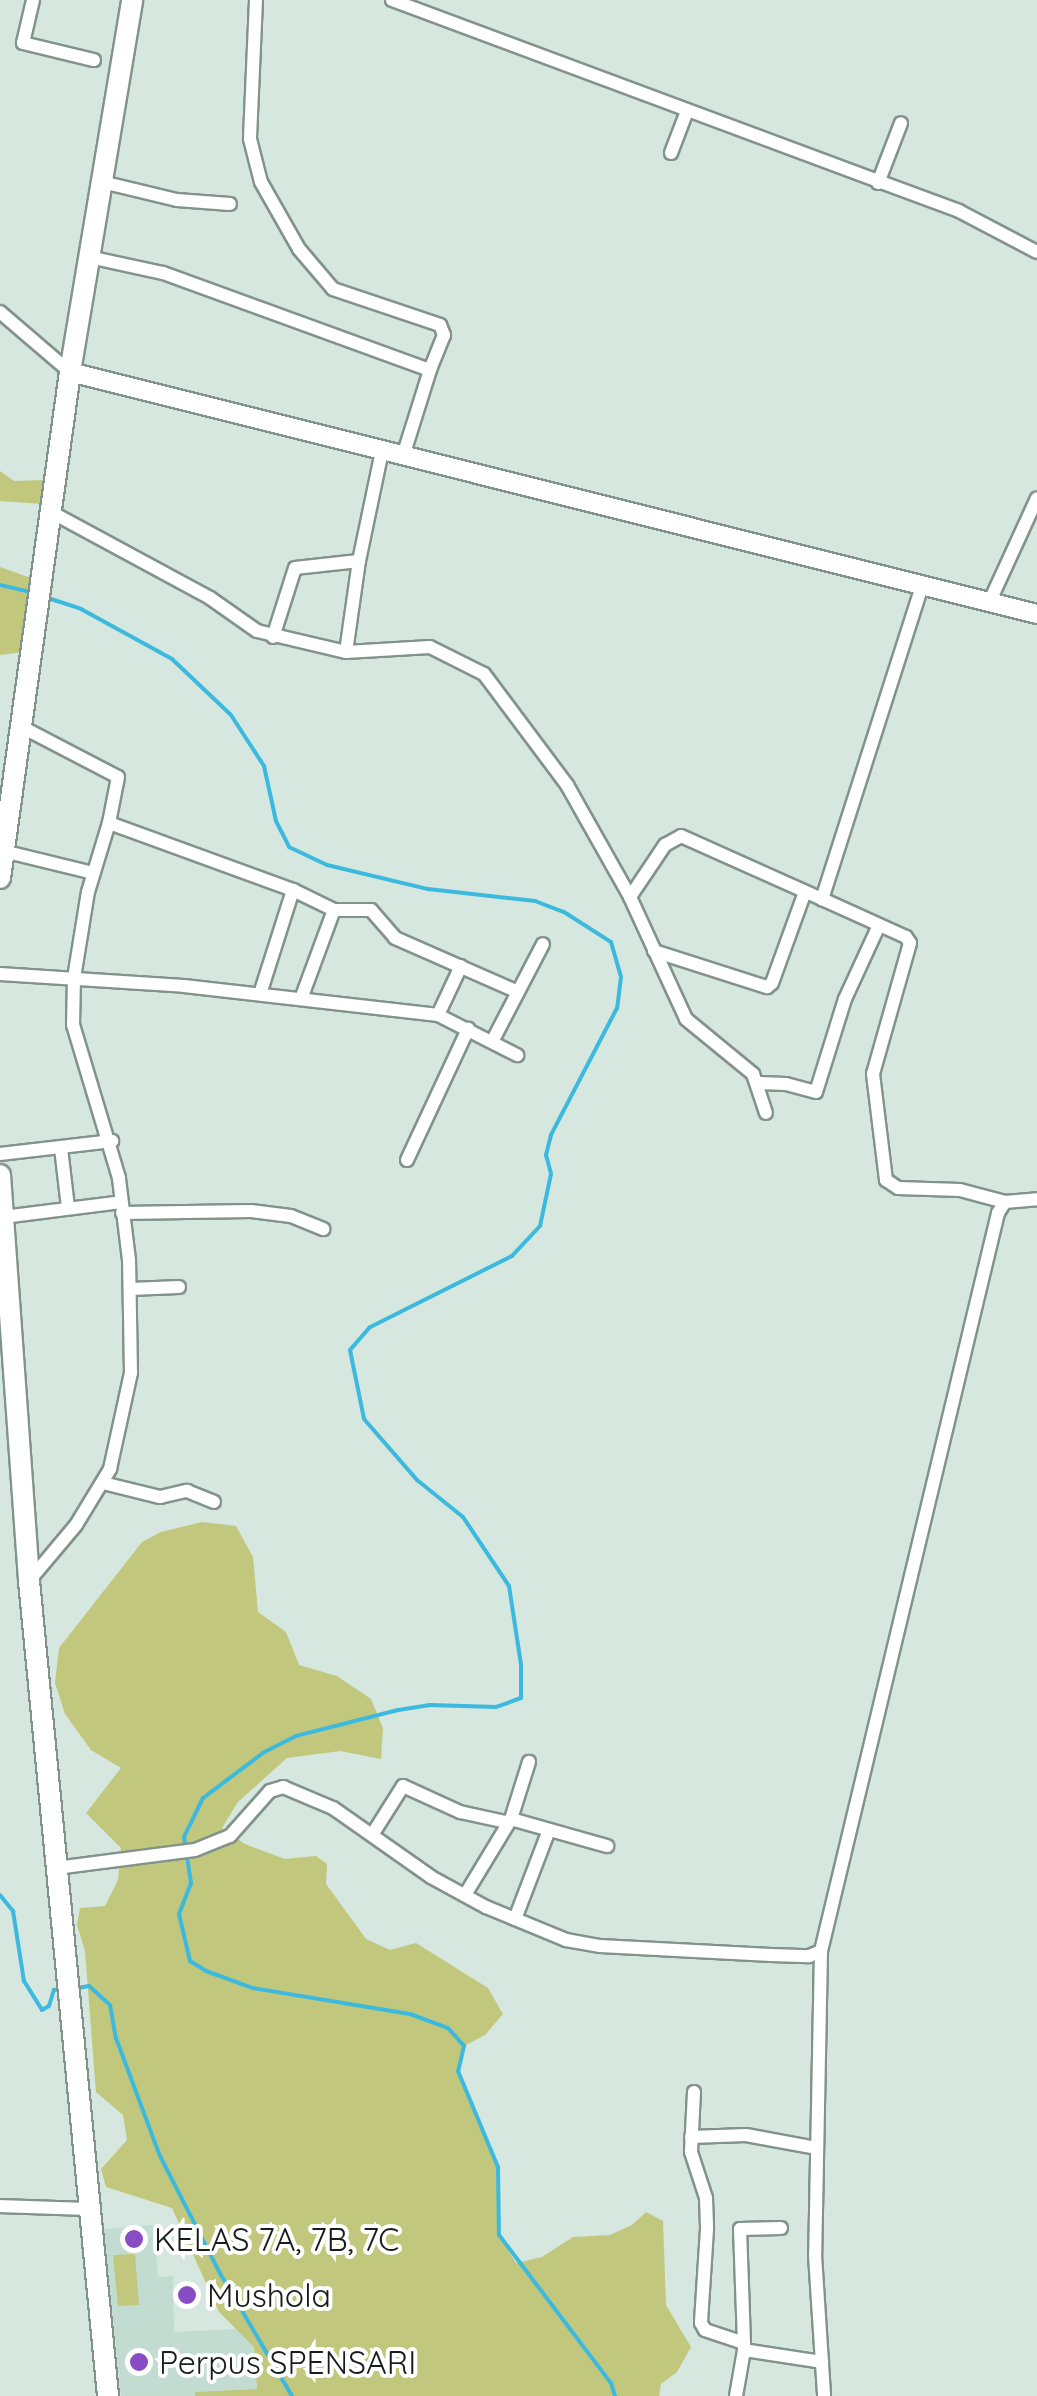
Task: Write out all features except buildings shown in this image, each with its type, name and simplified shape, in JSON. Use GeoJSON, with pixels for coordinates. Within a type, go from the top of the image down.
{"type":"FeatureCollection","features":[{"type":"Feature","properties":{"kind":"main road"},"geometry":{"type":"LineString","coordinates":[[0,878],[8,752],[20,726],[70,372],[132,0]]}},
{"type":"Feature","properties":{"kind":"main road"},"geometry":{"type":"LineString","coordinates":[[0,1175],[29,1581],[108,2396]]}},
{"type":"Feature","properties":{"kind":"street"},"geometry":{"type":"LineString","coordinates":[[33,0],[23,43],[94,60]]}},
{"type":"Feature","properties":{"kind":"street"},"geometry":{"type":"LineString","coordinates":[[256,0],[250,139],[261,182],[299,249],[333,289],[440,325],[444,335],[402,456]]}},
{"type":"Feature","properties":{"kind":"street"},"geometry":{"type":"LineString","coordinates":[[392,0],[960,211],[1037,252]]}},
{"type":"Feature","properties":{"kind":"street"},"geometry":{"type":"LineString","coordinates":[[671,153],[688,112]]}},
{"type":"Feature","properties":{"kind":"street"},"geometry":{"type":"LineString","coordinates":[[878,182],[901,124]]}},
{"type":"Feature","properties":{"kind":"street"},"geometry":{"type":"LineString","coordinates":[[102,182],[177,200],[230,204]]}},
{"type":"Feature","properties":{"kind":"street"},"geometry":{"type":"LineString","coordinates":[[89,257],[164,273],[430,370]]}},
{"type":"Feature","properties":{"kind":"street"},"geometry":{"type":"LineString","coordinates":[[0,312],[70,372],[1037,614]]}},
{"type":"Feature","properties":{"kind":"street"},"geometry":{"type":"LineString","coordinates":[[346,652],[359,562],[382,451]]}},
{"type":"Feature","properties":{"kind":"street"},"geometry":{"type":"LineString","coordinates":[[989,602],[1037,498]]}},
{"type":"Feature","properties":{"kind":"street"},"geometry":{"type":"LineString","coordinates":[[51,512],[273,636],[346,652],[430,646],[484,674],[566,785],[630,897],[686,1019],[759,1083],[766,1114]]}},
{"type":"Feature","properties":{"kind":"street"},"geometry":{"type":"LineString","coordinates":[[273,636],[295,568],[359,562]]}},
{"type":"Feature","properties":{"kind":"street"},"geometry":{"type":"LineString","coordinates":[[822,900],[922,586]]}},
{"type":"Feature","properties":{"kind":"street"},"geometry":{"type":"LineString","coordinates":[[20,726],[118,778],[93,873],[74,978],[73,1025],[78,1054],[112,1141],[130,1289],[131,1373],[110,1469],[76,1525],[29,1581]]}},
{"type":"Feature","properties":{"kind":"street"},"geometry":{"type":"LineString","coordinates":[[109,823],[177,844],[334,910],[371,910],[395,938],[518,992]]}},
{"type":"Feature","properties":{"kind":"street"},"geometry":{"type":"LineString","coordinates":[[630,897],[665,845],[681,836],[879,925],[910,943],[873,1074],[882,1171],[898,1188],[960,1190],[1005,1202],[1037,1199]]}},
{"type":"Feature","properties":{"kind":"street"},"geometry":{"type":"LineString","coordinates":[[3,851],[93,873]]}},
{"type":"Feature","properties":{"kind":"street"},"geometry":{"type":"LineString","coordinates":[[260,994],[292,890]]}},
{"type":"Feature","properties":{"kind":"street"},"geometry":{"type":"LineString","coordinates":[[654,952],[770,985],[804,892]]}},
{"type":"Feature","properties":{"kind":"street"},"geometry":{"type":"LineString","coordinates":[[301,998],[334,910]]}},
{"type":"Feature","properties":{"kind":"street"},"geometry":{"type":"LineString","coordinates":[[759,1083],[786,1084],[816,1092],[845,999],[879,925]]}},
{"type":"Feature","properties":{"kind":"street"},"geometry":{"type":"LineString","coordinates":[[493,1040],[542,944]]}},
{"type":"Feature","properties":{"kind":"street"},"geometry":{"type":"LineString","coordinates":[[438,1015],[461,966]]}},
{"type":"Feature","properties":{"kind":"street"},"geometry":{"type":"LineString","coordinates":[[0,974],[260,994],[438,1015],[517,1055]]}},
{"type":"Feature","properties":{"kind":"street"},"geometry":{"type":"LineString","coordinates":[[407,1160],[468,1030]]}},
{"type":"Feature","properties":{"kind":"street"},"geometry":{"type":"LineString","coordinates":[[0,1154],[112,1141]]}},
{"type":"Feature","properties":{"kind":"street"},"geometry":{"type":"LineString","coordinates":[[62,1148],[68,1208]]}},
{"type":"Feature","properties":{"kind":"street"},"geometry":{"type":"LineString","coordinates":[[824,2396],[815,2254],[821,1951],[898,1640],[952,1389],[998,1213],[1005,1202]]}},
{"type":"Feature","properties":{"kind":"street"},"geometry":{"type":"LineString","coordinates":[[2,1216],[68,1208],[251,1211],[291,1216],[324,1229]]}},
{"type":"Feature","properties":{"kind":"street"},"geometry":{"type":"LineString","coordinates":[[130,1289],[179,1288]]}},
{"type":"Feature","properties":{"kind":"street"},"geometry":{"type":"LineString","coordinates":[[103,1483],[160,1497],[188,1491],[214,1502]]}},
{"type":"Feature","properties":{"kind":"street"},"geometry":{"type":"LineString","coordinates":[[465,1895],[508,1821],[529,1762]]}},
{"type":"Feature","properties":{"kind":"street"},"geometry":{"type":"LineString","coordinates":[[56,1868],[195,1850],[230,1836],[263,1798],[282,1786],[333,1808],[465,1895],[566,1940],[600,1946],[802,1956],[821,1951]]}},
{"type":"Feature","properties":{"kind":"street"},"geometry":{"type":"LineString","coordinates":[[372,1835],[403,1786],[460,1812],[607,1846]]}},
{"type":"Feature","properties":{"kind":"street"},"geometry":{"type":"LineString","coordinates":[[515,1919],[549,1830]]}},
{"type":"Feature","properties":{"kind":"street"},"geometry":{"type":"LineString","coordinates":[[694,2092],[693,2165],[706,2198],[702,2326],[744,2346],[822,2362]]}},
{"type":"Feature","properties":{"kind":"street"},"geometry":{"type":"LineString","coordinates":[[691,2137],[746,2134],[816,2148]]}},
{"type":"Feature","properties":{"kind":"street"},"geometry":{"type":"LineString","coordinates":[[0,2206],[89,2209]]}},
{"type":"Feature","properties":{"kind":"street"},"geometry":{"type":"LineString","coordinates":[[736,2396],[744,2346],[740,2229],[781,2228]]}},
{"type":"Feature","properties":{"kind":"shaded area"},"geometry":{"type":"Polygon","coordinates":[[[154,2225],[158,2277],[173,2276],[174,2332],[238,2329],[254,2347],[257,2389],[195,2392],[195,2396],[121,2396],[104,2229],[154,2225]]]}},
{"type":"Feature","properties":{"kind":"green space"},"geometry":{"type":"Polygon","coordinates":[[[0,471],[14,481],[46,480],[43,504],[0,501],[0,471]]]}},
{"type":"Feature","properties":{"kind":"green space"},"geometry":{"type":"Polygon","coordinates":[[[0,567],[42,582],[32,651],[0,655],[0,567]]]}},
{"type":"Feature","properties":{"kind":"green space"},"geometry":{"type":"Polygon","coordinates":[[[202,1522],[236,1526],[253,1557],[258,1612],[286,1632],[299,1665],[337,1676],[371,1699],[383,1728],[381,1759],[340,1751],[287,1758],[238,1802],[222,1828],[245,1844],[285,1859],[316,1856],[327,1864],[326,1884],[366,1939],[390,1950],[416,1943],[488,1988],[503,2014],[485,2035],[464,2046],[458,2071],[498,2167],[499,2235],[516,2263],[542,2257],[573,2237],[610,2235],[632,2225],[646,2212],[663,2221],[666,2305],[691,2347],[677,2372],[661,2384],[659,2396],[195,2396],[195,2392],[257,2389],[254,2347],[219,2312],[172,2208],[106,2187],[101,2169],[127,2140],[123,2115],[96,2092],[85,1951],[77,1925],[80,1908],[105,1906],[118,1880],[121,1848],[86,1813],[121,1768],[91,1750],[65,1714],[55,1683],[59,1648],[142,1542],[161,1532],[202,1522]]]}},
{"type":"Feature","properties":{"kind":"green space"},"geometry":{"type":"Polygon","coordinates":[[[135,2254],[139,2305],[118,2306],[113,2255],[135,2254]]]}},
{"type":"Feature","properties":{"kind":"waterway"},"geometry":{"type":"LineString","coordinates":[[0,585],[34,593]]}},
{"type":"Feature","properties":{"kind":"waterway"},"geometry":{"type":"LineString","coordinates":[[48,598],[81,609],[172,659],[231,715],[264,766],[276,821],[289,847],[327,865],[428,889],[535,901],[564,912],[611,942],[621,977],[617,1008],[551,1135],[546,1155],[551,1174],[540,1226],[512,1256],[370,1327],[350,1350],[364,1419],[417,1480],[463,1517],[509,1586],[521,1664],[521,1698],[496,1707],[430,1705],[398,1710],[296,1736],[263,1753],[203,1798],[184,1837],[191,1883],[179,1914],[190,1961],[206,1971],[253,1988],[410,2014],[448,2028],[464,2046],[458,2071],[498,2167],[499,2235],[611,2383],[615,2396]]}},
{"type":"Feature","properties":{"kind":"waterway"},"geometry":{"type":"LineString","coordinates":[[0,1895],[13,1911],[24,1981],[42,2010],[49,2006],[54,1990],[63,1989]]}},
{"type":"Feature","properties":{"kind":"waterway"},"geometry":{"type":"LineString","coordinates":[[78,1988],[89,1986],[110,2005],[116,2038],[160,2156],[221,2275],[292,2396]]}},
{"type":"Feature","properties":{"kind":"place","name":"KELAS 7A, 7B, 7C"},"geometry":{"type":"Point","coordinates":[134,2239]}},
{"type":"Feature","properties":{"kind":"place","name":"Mushola"},"geometry":{"type":"Point","coordinates":[187,2295]}},
{"type":"Feature","properties":{"kind":"place","name":"Perpus SPENSARI"},"geometry":{"type":"Point","coordinates":[139,2362]}}]}
